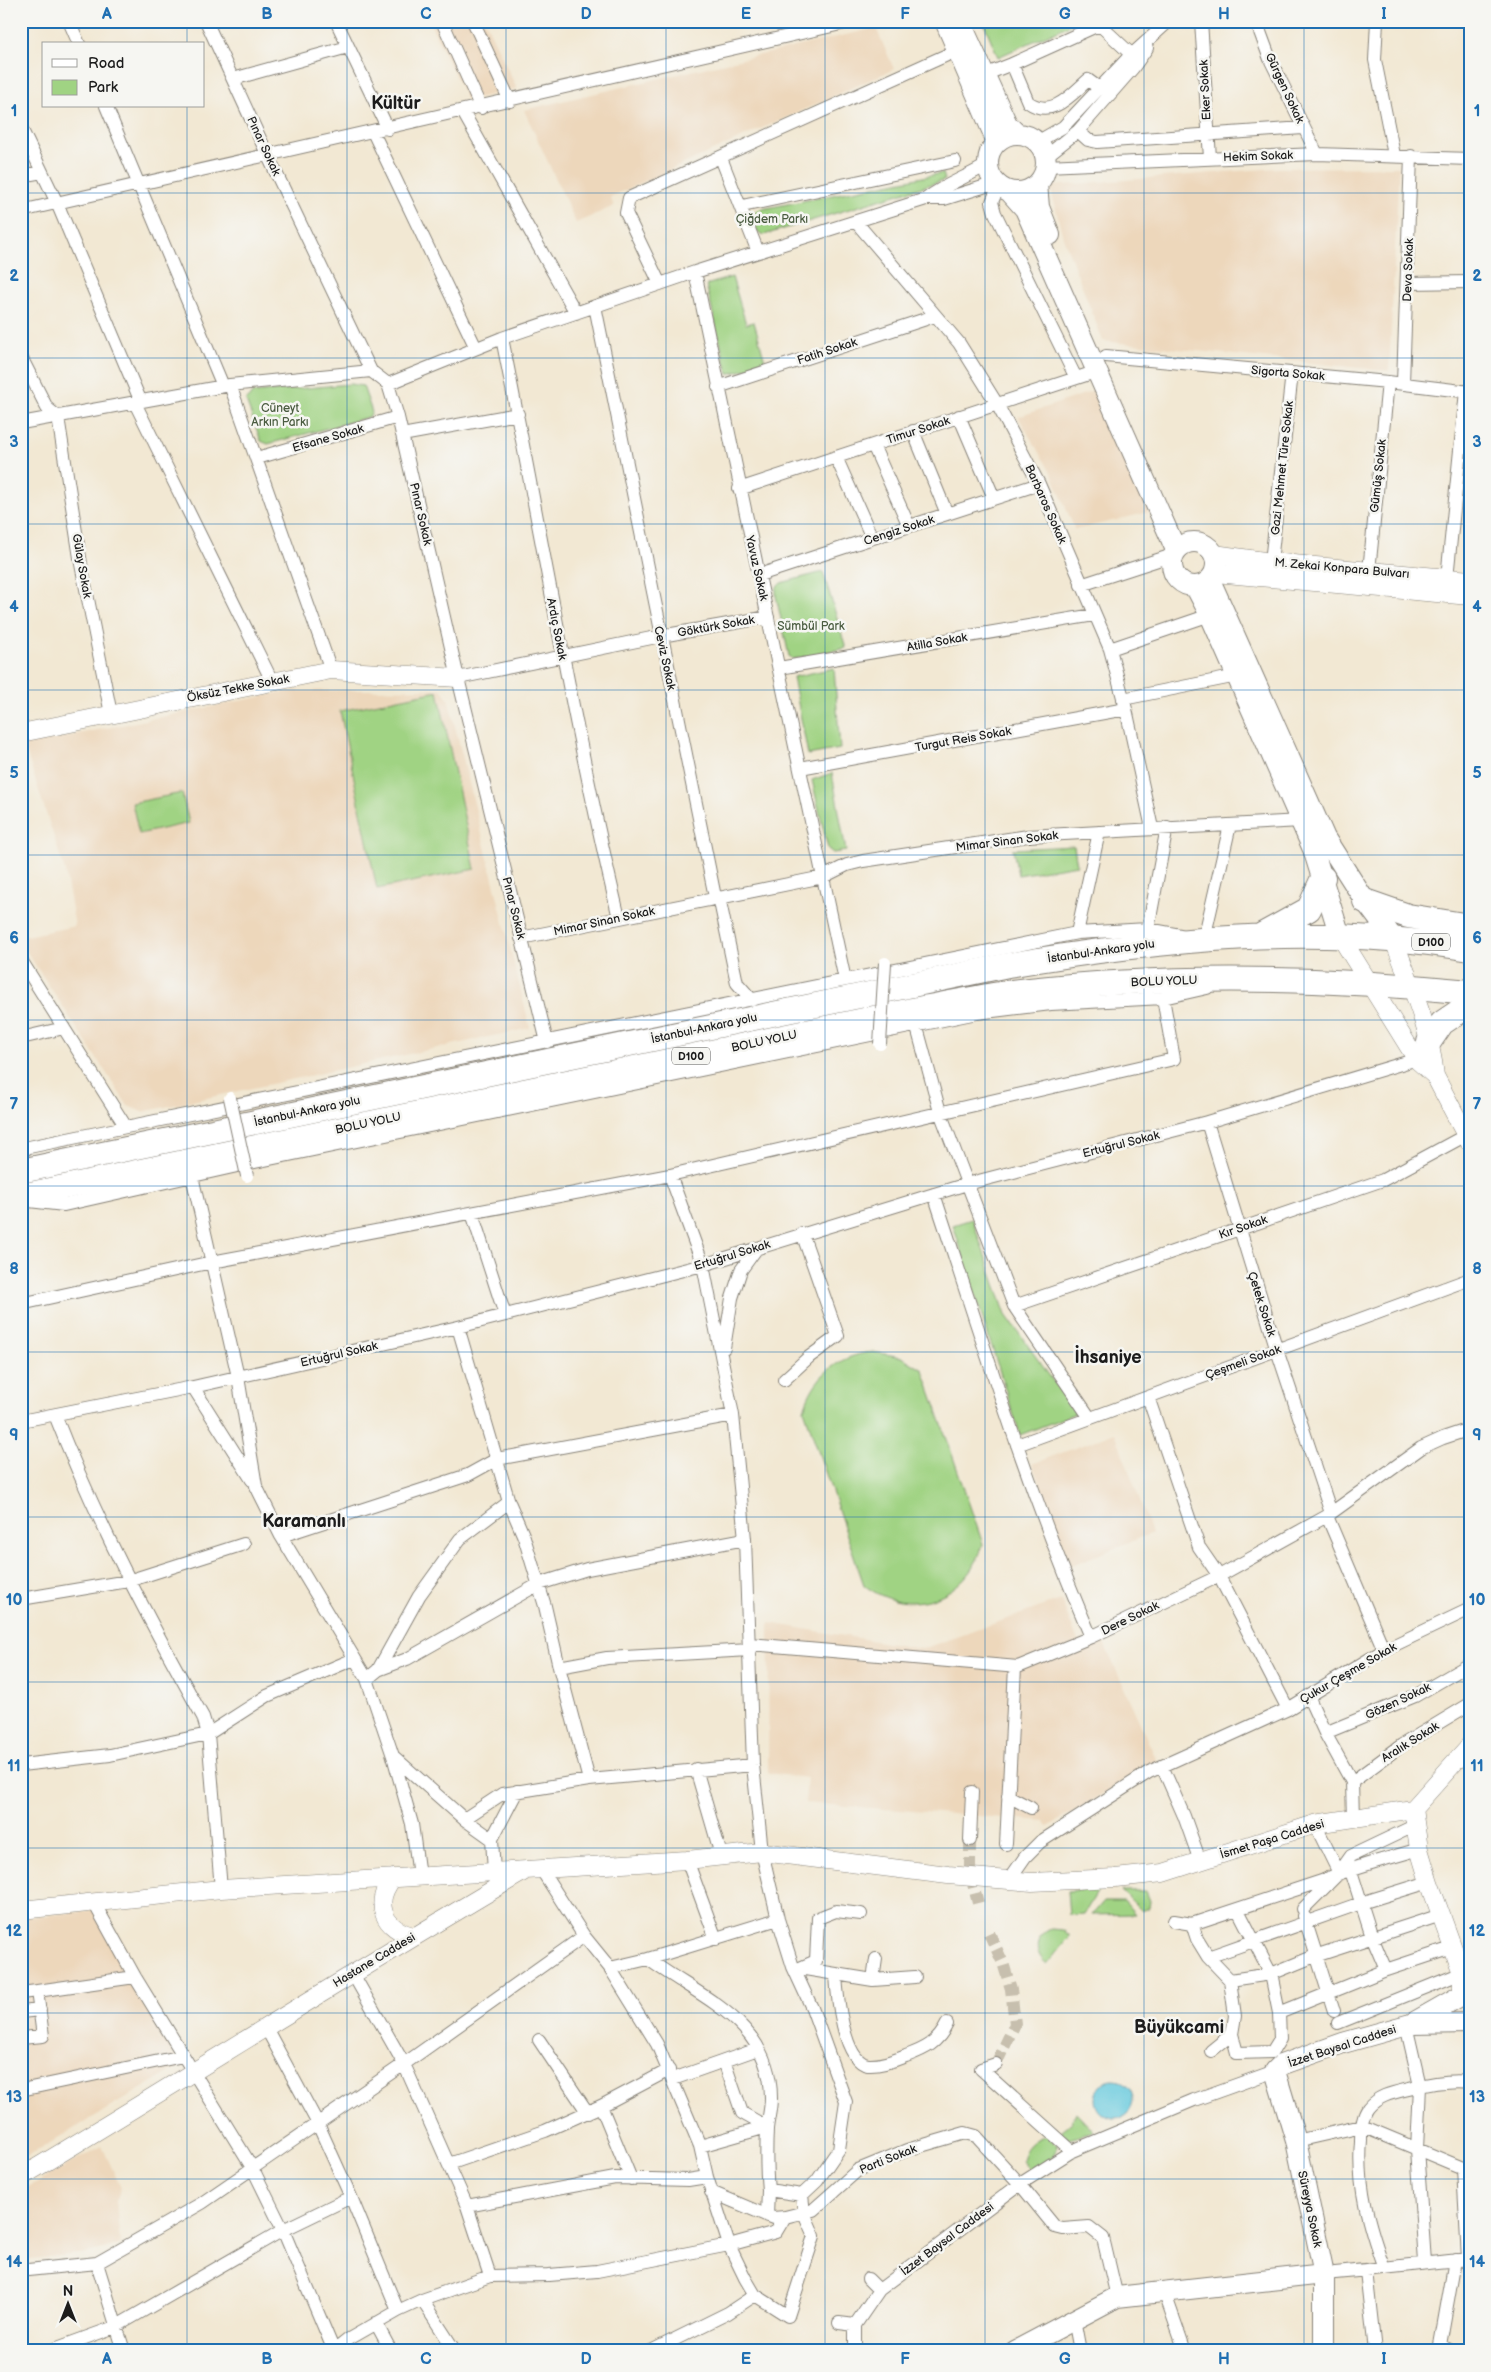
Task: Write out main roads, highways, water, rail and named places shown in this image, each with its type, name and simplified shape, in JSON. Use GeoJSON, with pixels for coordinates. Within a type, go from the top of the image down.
{"type":"FeatureCollection","features":[{"type":"Feature","properties":{"kind":"highway"},"geometry":{"type":"LineString","coordinates":[[1256,938],[1309,909],[1324,878]]}},
{"type":"Feature","properties":{"kind":"highway"},"geometry":{"type":"LineString","coordinates":[[1365,901],[1408,916],[1470,926]]}},
{"type":"Feature","properties":{"kind":"highway","name":"İstanbul-Ankara yolu"},"geometry":{"type":"LineString","coordinates":[[21,1171],[1008,965],[1110,948],[1204,939],[1340,936],[1393,938]]}},
{"type":"Feature","properties":{"kind":"highway","name":"D100"},"geometry":{"type":"LineString","coordinates":[[1393,938],[1470,949]]}},
{"type":"Feature","properties":{"kind":"highway","name":"BOLU YOLU"},"geometry":{"type":"LineString","coordinates":[[21,1196],[972,999],[1017,992],[1105,983],[1174,980],[1368,984]]}},
{"type":"Feature","properties":{"kind":"highway","name":"D100"},"geometry":{"type":"LineString","coordinates":[[1368,984],[1470,992]]}},
{"type":"Feature","properties":{"kind":"highway"},"geometry":{"type":"LineString","coordinates":[[1426,1052],[1442,1023],[1470,1004]]}},
{"type":"Feature","properties":{"kind":"main road"},"geometry":{"type":"LineString","coordinates":[[945,21],[997,142]]}},
{"type":"Feature","properties":{"kind":"main road"},"geometry":{"type":"LineString","coordinates":[[960,21],[1007,124],[1017,134]]}},
{"type":"Feature","properties":{"kind":"main road"},"geometry":{"type":"LineString","coordinates":[[998,181],[1024,191],[1037,184],[1041,179],[1043,155],[1031,138],[1017,134],[1010,135],[997,142],[992,149],[998,181],[1025,209],[1102,364]]}},
{"type":"Feature","properties":{"kind":"main road"},"geometry":{"type":"LineString","coordinates":[[1037,184],[1037,195],[1043,219],[1179,549]]}},
{"type":"Feature","properties":{"kind":"main road"},"geometry":{"type":"LineString","coordinates":[[1208,573],[1187,586],[1175,576],[1171,562],[1179,549],[1203,543],[1208,573],[1210,615],[1301,821],[1324,878],[1340,936],[1368,984],[1426,1052]]}},
{"type":"Feature","properties":{"kind":"main road","name":"M. Zekai Konpara Bulvarı"},"geometry":{"type":"LineString","coordinates":[[1208,573],[1271,562],[1470,580]]}},
{"type":"Feature","properties":{"kind":"main road"},"geometry":{"type":"LineString","coordinates":[[1208,573],[1325,838],[1365,901],[1393,938],[1412,986],[1426,1052],[1436,1076],[1469,1137]]}},
{"type":"Feature","properties":{"kind":"main road","name":"M. Zekai Konpara Bulvarı"},"geometry":{"type":"LineString","coordinates":[[1208,573],[1470,596]]}},
{"type":"Feature","properties":{"kind":"main road","name":"Öksüz Tekke Sokak"},"geometry":{"type":"LineString","coordinates":[[21,733],[331,670],[458,678]]}},
{"type":"Feature","properties":{"kind":"main road"},"geometry":{"type":"LineString","coordinates":[[1470,1745],[1414,1817],[1419,1849],[1429,1882],[1466,1983],[1460,2000],[1461,2012],[1470,2022]]}},
{"type":"Feature","properties":{"kind":"main road","name":"İsmet Paşa Caddesi"},"geometry":{"type":"LineString","coordinates":[[1009,1880],[1032,1882],[1115,1878],[1163,1873],[1315,1824],[1353,1819],[1414,1817]]}},
{"type":"Feature","properties":{"kind":"main road","name":"Hastane Caddesi"},"geometry":{"type":"LineString","coordinates":[[21,2177],[194,2073],[265,2026],[414,1936],[484,1895],[534,1869],[687,1860],[762,1852],[948,1875],[1009,1880]]}},
{"type":"Feature","properties":{"kind":"main road"},"geometry":{"type":"LineString","coordinates":[[21,1910],[221,1889],[534,1869]]}},
{"type":"Feature","properties":{"kind":"main road"},"geometry":{"type":"LineString","coordinates":[[484,1895],[493,1882],[494,1872]]}},
{"type":"Feature","properties":{"kind":"main road"},"geometry":{"type":"LineString","coordinates":[[392,1878],[387,1885],[382,1899],[386,1917],[397,1930],[414,1936]]}},
{"type":"Feature","properties":{"kind":"main road","name":"İzzet Baysal Caddesi"},"geometry":{"type":"LineString","coordinates":[[1408,2024],[1466,1983]]}},
{"type":"Feature","properties":{"kind":"main road","name":"İzzet Baysal Caddesi"},"geometry":{"type":"LineString","coordinates":[[1275,2071],[1281,2065],[1343,2043],[1408,2024],[1470,2022]]}},
{"type":"Feature","properties":{"kind":"main road","name":"Süreyya Sokak"},"geometry":{"type":"LineString","coordinates":[[1275,2071],[1296,2142],[1324,2274],[1324,2351]]}},
{"type":"Feature","properties":{"kind":"main road"},"geometry":{"type":"LineString","coordinates":[[1015,2351],[1117,2297],[1324,2274]]}},
{"type":"Feature","properties":{"kind":"water"},"geometry":{"type":"Polygon","coordinates":[[[1114,2080],[1127,2086],[1133,2099],[1127,2112],[1114,2118],[1101,2112],[1095,2099],[1101,2086],[1114,2080]]]}},
{"type":"Feature","properties":{"kind":"tunnel"},"geometry":{"type":"LineString","coordinates":[[970,1840],[970,1872],[978,1903]]}},
{"type":"Feature","properties":{"kind":"tunnel"},"geometry":{"type":"LineString","coordinates":[[989,1933],[1003,1963],[1011,1989],[1015,2024],[996,2064]]}},
{"type":"Feature","properties":{"kind":"district","name":"Kültür"},"geometry":{"type":"Point","coordinates":[396,103]}},
{"type":"Feature","properties":{"kind":"district","name":"İhsaniye"},"geometry":{"type":"Point","coordinates":[1108,1357]}},
{"type":"Feature","properties":{"kind":"district","name":"Karamanlı"},"geometry":{"type":"Point","coordinates":[304,1521]}},
{"type":"Feature","properties":{"kind":"district","name":"Büyükcami"},"geometry":{"type":"Point","coordinates":[1179,2027]}},
{"type":"Feature","properties":{"kind":"park label","name":"Çiğdem Parkı"},"geometry":{"type":"Point","coordinates":[772,219]}},
{"type":"Feature","properties":{"kind":"park label","name":"Cüneyt Arkın Parkı"},"geometry":{"type":"Point","coordinates":[280,415]}},
{"type":"Feature","properties":{"kind":"park label","name":"Sümbül Park"},"geometry":{"type":"Point","coordinates":[811,626]}}]}
